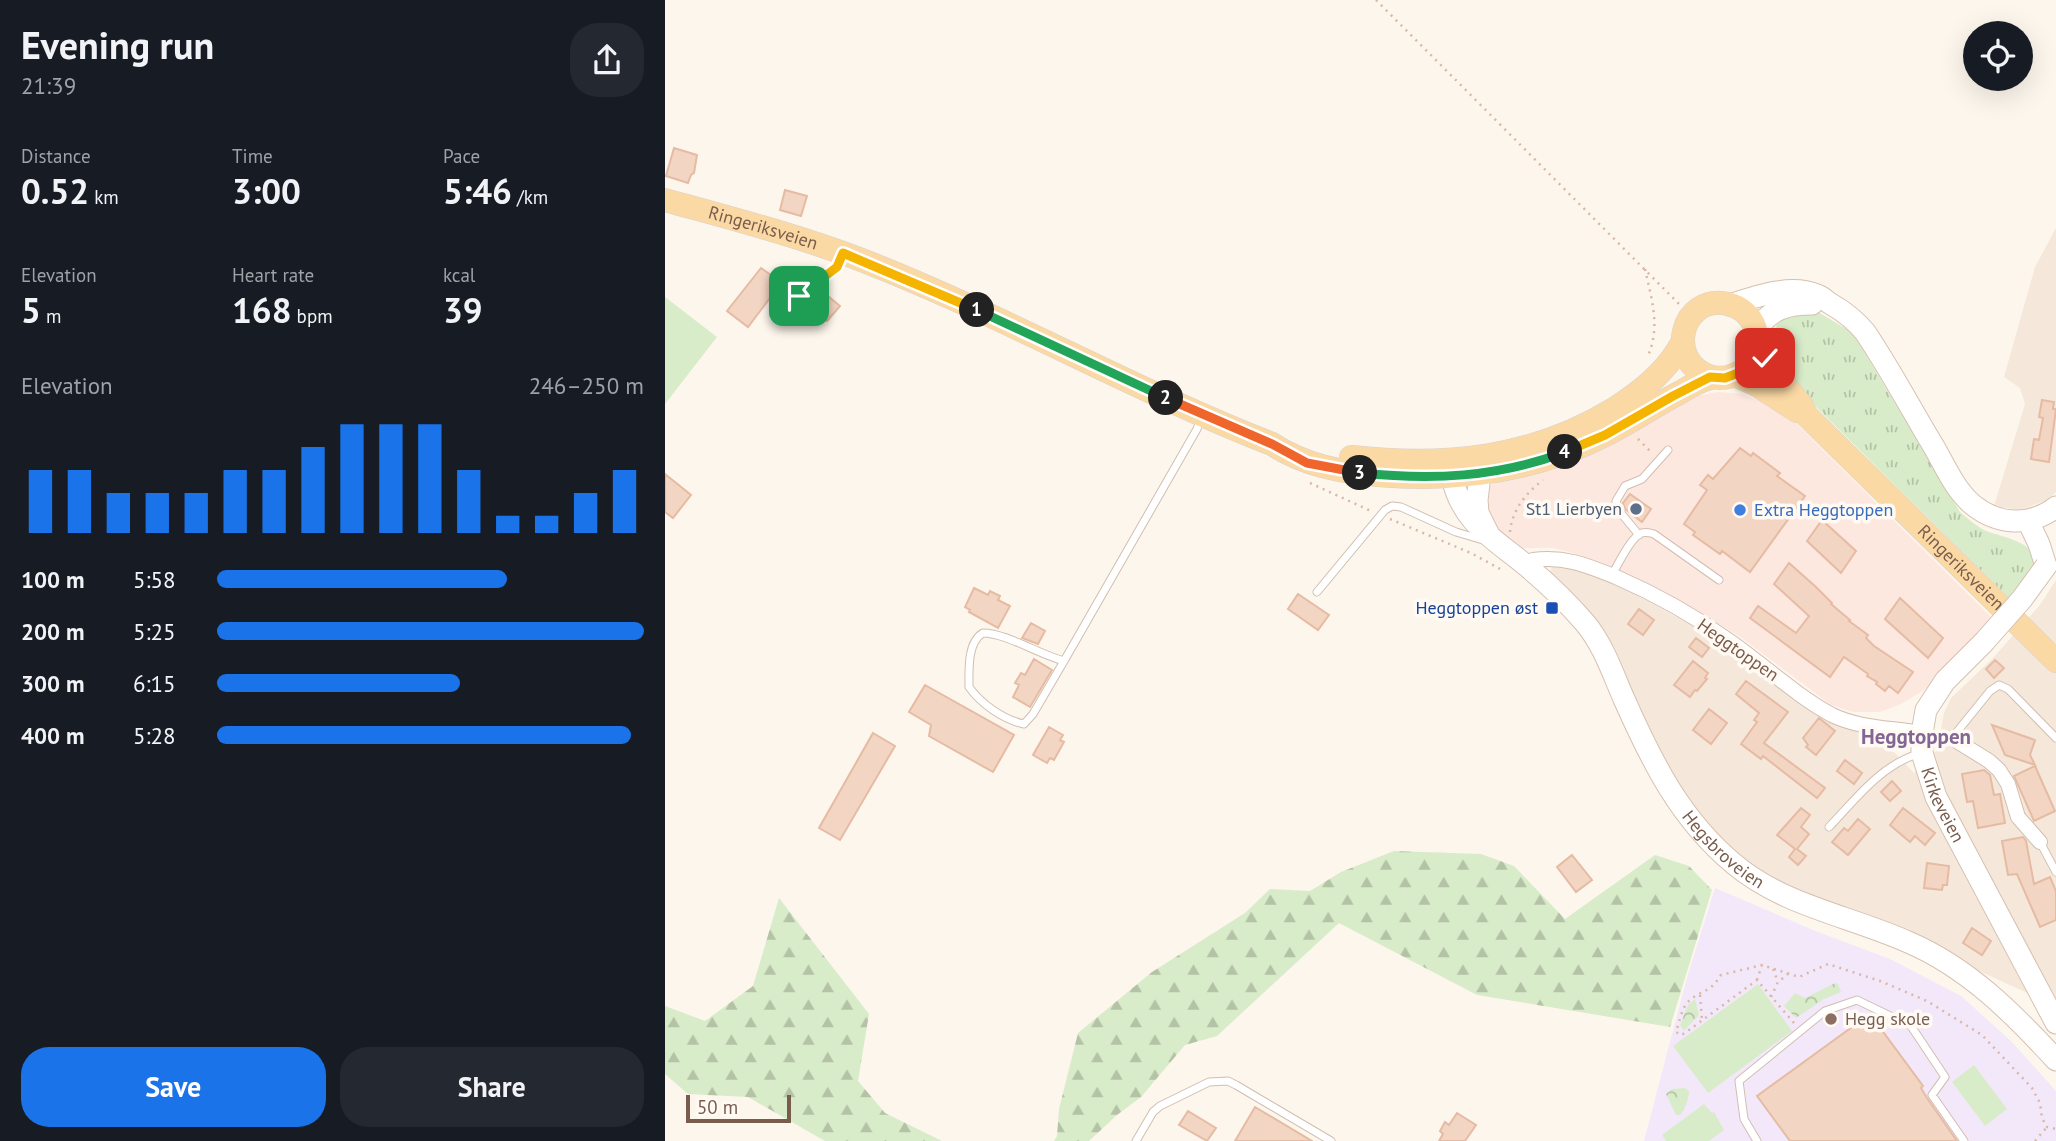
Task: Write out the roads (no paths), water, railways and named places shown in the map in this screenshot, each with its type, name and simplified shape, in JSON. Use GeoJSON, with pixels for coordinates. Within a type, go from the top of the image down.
{"type":"FeatureCollection","features":[{"type":"Feature","properties":{"kind":"main road","name":"Ringeriksveien"},"geometry":{"type":"LineString","coordinates":[[665,200],[843,253],[926,287],[1272,444],[1290,444],[1308,450],[1361,458],[1428,461],[1466,470],[1525,466],[1627,430],[1673,396],[1710,377]]}},
{"type":"Feature","properties":{"kind":"main road"},"geometry":{"type":"LineString","coordinates":[[1711,304],[1730,304],[1746,314],[1757,337],[1751,362],[1734,376],[1710,377],[1691,365],[1682,343],[1684,329],[1695,313],[1711,304]]}},
{"type":"Feature","properties":{"kind":"main road","name":"Ringeriksveien"},"geometry":{"type":"LineString","coordinates":[[1757,337],[1781,381],[1803,406],[1806,415]]}},
{"type":"Feature","properties":{"kind":"main road","name":"Ringeriksveien"},"geometry":{"type":"LineString","coordinates":[[1466,470],[1490,457],[1533,446],[1592,422],[1637,394],[1657,377],[1671,362],[1682,343]]}},
{"type":"Feature","properties":{"kind":"main road","name":"Ringeriksveien"},"geometry":{"type":"LineString","coordinates":[[1734,376],[1755,384],[1806,415],[2056,661]]}},
{"type":"Feature","properties":{"kind":"street"},"geometry":{"type":"LineString","coordinates":[[1730,304],[1788,291],[1821,296],[1828,303],[1849,314],[1865,332],[1947,470],[1970,502],[1997,519],[2028,521],[2056,513]]}},
{"type":"Feature","properties":{"kind":"street"},"geometry":{"type":"LineString","coordinates":[[1757,337],[1773,311],[1783,306],[1828,303]]}},
{"type":"Feature","properties":{"kind":"street","name":"Hegsbroveien"},"geometry":{"type":"LineString","coordinates":[[1466,470],[1458,500],[1472,522],[1499,539],[1568,604],[1587,626],[1606,660],[1658,771],[1680,807],[1708,841],[1736,866],[1773,890],[1811,907],[1909,942],[1957,969],[2015,1017],[2056,1060]]}},
{"type":"Feature","properties":{"kind":"street"},"geometry":{"type":"LineString","coordinates":[[2028,521],[2046,566]]}},
{"type":"Feature","properties":{"kind":"street"},"geometry":{"type":"LineString","coordinates":[[1922,743],[1926,710],[1934,696],[2022,600],[2046,566],[2056,543]]}},
{"type":"Feature","properties":{"kind":"street","name":"Heggtoppen"},"geometry":{"type":"LineString","coordinates":[[1527,566],[1533,561],[1561,558],[1612,576],[1660,598],[1727,639],[1834,716],[1922,743]]}},
{"type":"Feature","properties":{"kind":"street","name":"Heggtoppen"},"geometry":{"type":"LineString","coordinates":[[1952,738],[1999,770],[2008,784],[2018,817],[2040,842]]}},
{"type":"Feature","properties":{"kind":"street","name":"Kirkeveien"},"geometry":{"type":"LineString","coordinates":[[1922,743],[1930,784],[1947,820],[2056,1023]]}},
{"type":"Feature","properties":{"kind":"lane"},"geometry":{"type":"LineString","coordinates":[[799,296],[837,267],[843,253]]}},
{"type":"Feature","properties":{"kind":"lane"},"geometry":{"type":"LineString","coordinates":[[1064,661],[999,634],[983,633],[978,636],[972,648],[969,687],[988,706],[1017,723],[1024,724],[1033,714],[1064,661],[1197,429],[1203,414]]}},
{"type":"Feature","properties":{"kind":"lane"},"geometry":{"type":"LineString","coordinates":[[1639,534],[1620,512],[1616,501],[1625,486],[1642,479],[1668,450]]}},
{"type":"Feature","properties":{"kind":"lane"},"geometry":{"type":"LineString","coordinates":[[1317,592],[1385,510],[1392,506],[1401,507],[1456,532],[1499,539]]}},
{"type":"Feature","properties":{"kind":"lane"},"geometry":{"type":"LineString","coordinates":[[1612,576],[1639,534],[1644,532],[1654,534],[1719,580]]}},
{"type":"Feature","properties":{"kind":"lane"},"geometry":{"type":"LineString","coordinates":[[1952,738],[1990,691],[1999,685],[2008,689],[2056,738]]}},
{"type":"Feature","properties":{"kind":"lane","name":"Heggtoppen"},"geometry":{"type":"LineString","coordinates":[[1922,743],[1952,738]]}},
{"type":"Feature","properties":{"kind":"lane"},"geometry":{"type":"LineString","coordinates":[[1829,827],[1889,768],[1922,743]]}},
{"type":"Feature","properties":{"kind":"lane"},"geometry":{"type":"LineString","coordinates":[[2040,842],[2056,872]]}},
{"type":"Feature","properties":{"kind":"lane"},"geometry":{"type":"LineString","coordinates":[[1757,1141],[1744,1119],[1739,1082],[1825,1011],[1857,1000],[1911,1026],[1945,1077],[1932,1095],[1965,1141]]}},
{"type":"Feature","properties":{"kind":"lane"},"geometry":{"type":"LineString","coordinates":[[1136,1141],[1153,1112],[1160,1106],[1218,1080],[1236,1084],[1331,1141]]}},
{"type":"Feature","properties":{"kind":"place","name":"St1 Lierbyen"},"geometry":{"type":"Point","coordinates":[1636,509]}},
{"type":"Feature","properties":{"kind":"place","name":"Extra Heggtoppen"},"geometry":{"type":"Point","coordinates":[1740,510]}},
{"type":"Feature","properties":{"kind":"place","name":"Heggtoppen øst"},"geometry":{"type":"Point","coordinates":[1552,608]}},
{"type":"Feature","properties":{"kind":"place","name":"Hegg skole"},"geometry":{"type":"Point","coordinates":[1831,1019]}},
{"type":"Feature","properties":{"kind":"district","name":"Heggtoppen"},"geometry":{"type":"Point","coordinates":[1916,737]}}]}
